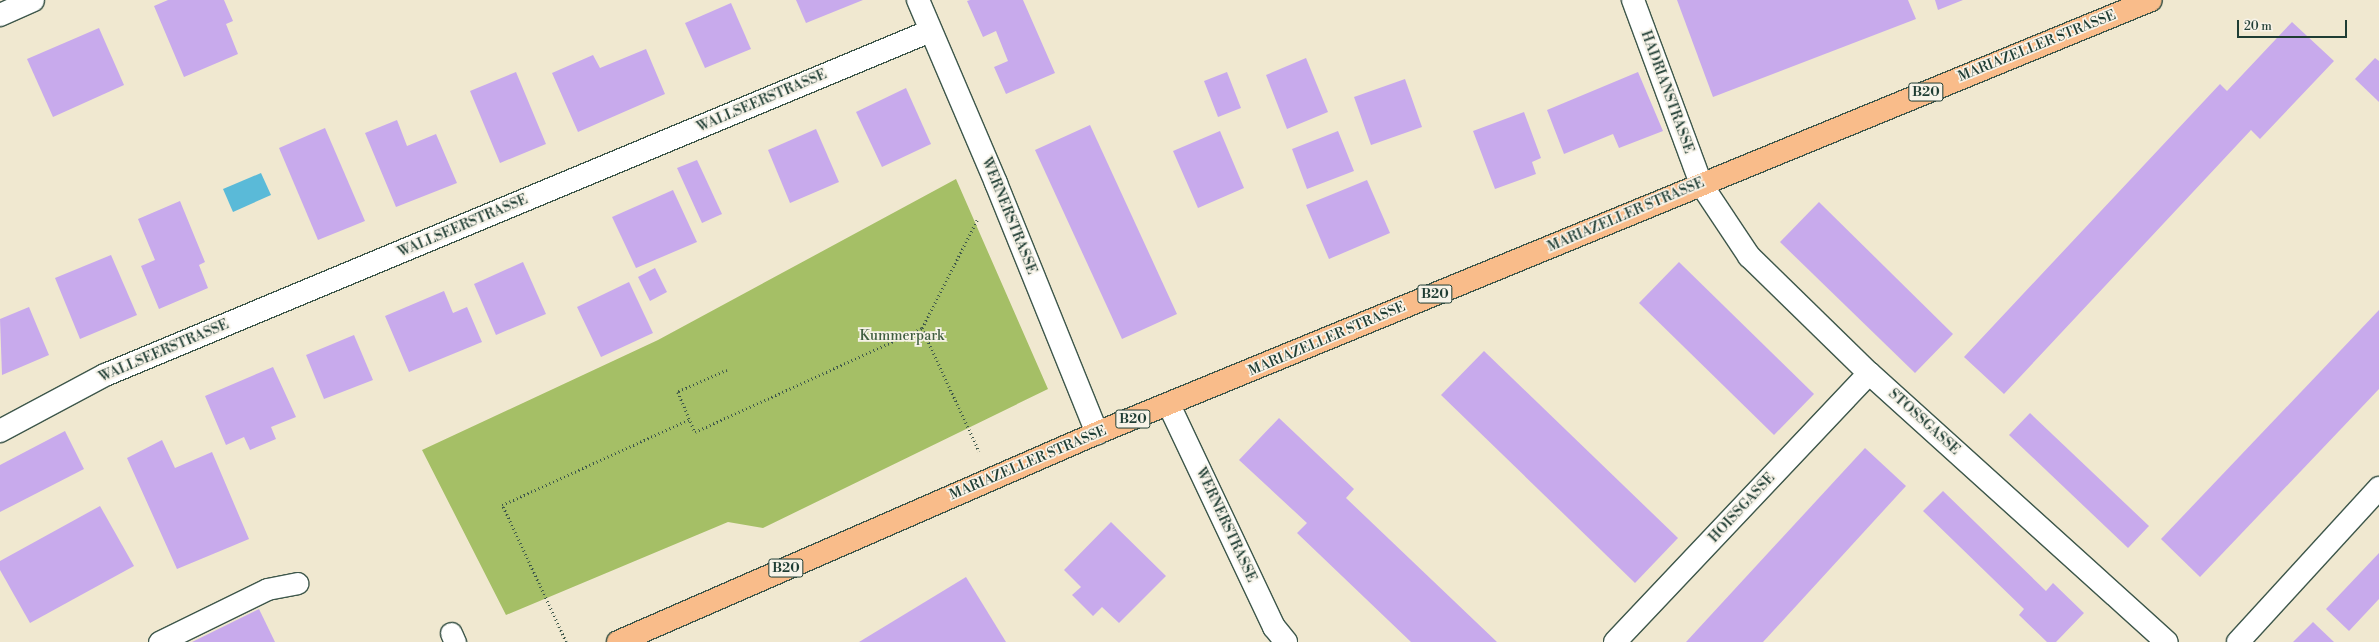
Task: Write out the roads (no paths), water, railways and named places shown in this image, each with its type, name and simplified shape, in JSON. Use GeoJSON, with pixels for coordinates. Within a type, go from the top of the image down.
{"type":"FeatureCollection","features":[{"type":"Feature","properties":{"kind":"main road","name":"MARIAZELLER STRASSE"},"geometry":{"type":"LineString","coordinates":[[618,642],[1097,433],[1169,405],[1701,184],[2151,0]]}},
{"type":"Feature","properties":{"kind":"street"},"geometry":{"type":"LineString","coordinates":[[0,15],[34,0]]}},
{"type":"Feature","properties":{"kind":"street","name":"WERNERSTRASSE"},"geometry":{"type":"LineString","coordinates":[[918,0],[996,183],[1097,433]]}},
{"type":"Feature","properties":{"kind":"street","name":"HADRIANSTRASSE"},"geometry":{"type":"LineString","coordinates":[[1633,0],[1701,184]]}},
{"type":"Feature","properties":{"kind":"street","name":"WALLSEERSTRASSE"},"geometry":{"type":"LineString","coordinates":[[0,431],[105,375],[930,31]]}},
{"type":"Feature","properties":{"kind":"street","name":"STOSSGASSE"},"geometry":{"type":"LineString","coordinates":[[1701,184],[1749,256],[1869,373],[2167,642]]}},
{"type":"Feature","properties":{"kind":"street","name":"HOISSGASSE"},"geometry":{"type":"LineString","coordinates":[[1615,642],[1869,373]]}},
{"type":"Feature","properties":{"kind":"street","name":"WERNERSTRASSE"},"geometry":{"type":"LineString","coordinates":[[1169,405],[1274,627],[1286,642]]}},
{"type":"Feature","properties":{"kind":"street"},"geometry":{"type":"LineString","coordinates":[[2238,642],[2379,488]]}},
{"type":"Feature","properties":{"kind":"lane"},"geometry":{"type":"LineString","coordinates":[[159,642],[267,589],[297,583]]}},
{"type":"Feature","properties":{"kind":"water"},"geometry":{"type":"Polygon","coordinates":[[[261,173],[271,195],[233,212],[223,189],[261,173]]]}},
{"type":"Feature","properties":{"kind":"park label","name":"Kummerpark"},"geometry":{"type":"Point","coordinates":[902,336]}}]}
